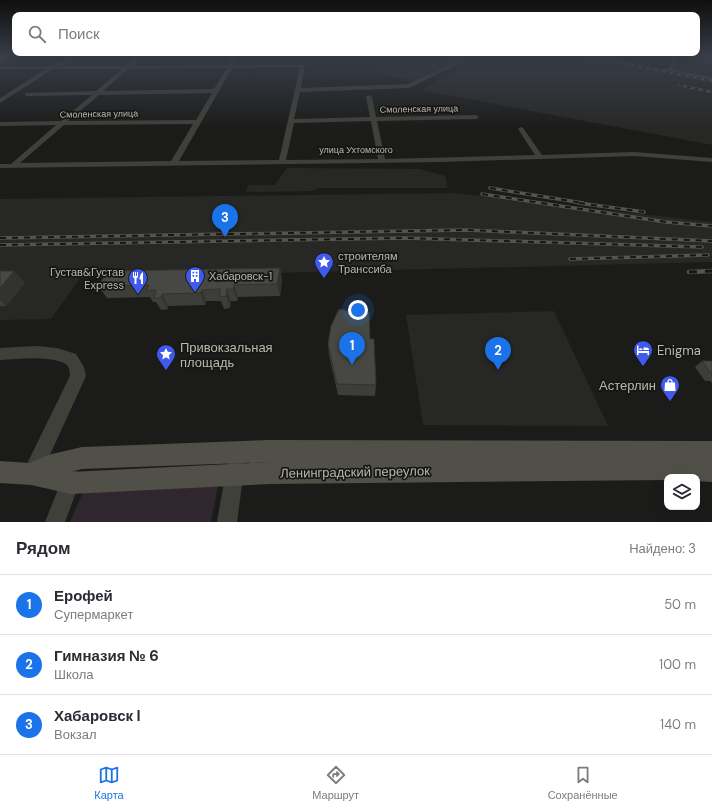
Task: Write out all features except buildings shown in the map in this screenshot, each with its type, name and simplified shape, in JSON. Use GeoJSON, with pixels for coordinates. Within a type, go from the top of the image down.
{"type":"FeatureCollection","features":[{"type":"Feature","properties":{"kind":"main road","name":"Ленинградский переулок"},"geometry":{"type":"LineString","coordinates":[[31,474],[48,466],[82,458],[238,452],[712,452]]}},
{"type":"Feature","properties":{"kind":"main road","name":"Ленинградский переулок"},"geometry":{"type":"LineString","coordinates":[[0,472],[31,474],[71,482],[352,471],[712,471]]}},
{"type":"Feature","properties":{"kind":"street"},"geometry":{"type":"LineString","coordinates":[[0,101],[31,80]]}},
{"type":"Feature","properties":{"kind":"street"},"geometry":{"type":"LineString","coordinates":[[14,165],[112,80]]}},
{"type":"Feature","properties":{"kind":"street"},"geometry":{"type":"LineString","coordinates":[[174,163],[222,80]]}},
{"type":"Feature","properties":{"kind":"street"},"geometry":{"type":"LineString","coordinates":[[282,161],[300,80]]}},
{"type":"Feature","properties":{"kind":"street"},"geometry":{"type":"LineString","coordinates":[[298,90],[408,86],[420,80]]}},
{"type":"Feature","properties":{"kind":"street"},"geometry":{"type":"LineString","coordinates":[[27,94],[216,90]]}},
{"type":"Feature","properties":{"kind":"street"},"geometry":{"type":"LineString","coordinates":[[0,94],[9,94]]}},
{"type":"Feature","properties":{"kind":"street"},"geometry":{"type":"LineString","coordinates":[[369,97],[382,160]]}},
{"type":"Feature","properties":{"kind":"street","name":"Смоленская улица"},"geometry":{"type":"LineString","coordinates":[[291,121],[476,117]]}},
{"type":"Feature","properties":{"kind":"street","name":"Смоленская улица"},"geometry":{"type":"LineString","coordinates":[[0,124],[198,122]]}},
{"type":"Feature","properties":{"kind":"street"},"geometry":{"type":"LineString","coordinates":[[521,129],[540,157]]}},
{"type":"Feature","properties":{"kind":"street","name":"улица Ухтомского"},"geometry":{"type":"LineString","coordinates":[[0,166],[382,160],[634,154],[712,160]]}},
{"type":"Feature","properties":{"kind":"street"},"geometry":{"type":"LineString","coordinates":[[0,354],[43,353],[60,356],[71,359],[78,370],[78,376],[31,474]]}},
{"type":"Feature","properties":{"kind":"street"},"geometry":{"type":"LineString","coordinates":[[227,522],[238,452]]}},
{"type":"Feature","properties":{"kind":"street"},"geometry":{"type":"LineString","coordinates":[[55,522],[82,458]]}},
{"type":"Feature","properties":{"kind":"shaded area"},"geometry":{"type":"Polygon","coordinates":[[[438,80],[709,80],[712,81],[712,145],[421,90],[438,80]]]}},
{"type":"Feature","properties":{"kind":"shaded area"},"geometry":{"type":"Polygon","coordinates":[[[287,168],[420,169],[445,176],[448,188],[318,188],[312,191],[246,192],[248,185],[275,185],[287,168]]]}},
{"type":"Feature","properties":{"kind":"shaded area"},"geometry":{"type":"Polygon","coordinates":[[[454,193],[712,222],[712,262],[80,278],[51,319],[0,320],[0,199],[454,193]]]}},
{"type":"Feature","properties":{"kind":"shaded area"},"geometry":{"type":"Polygon","coordinates":[[[554,311],[608,426],[423,425],[406,315],[554,311]]]}},
{"type":"Feature","properties":{"kind":"shaded area"},"geometry":{"type":"Polygon","coordinates":[[[218,486],[211,522],[70,522],[83,492],[218,486]]]}},
{"type":"Feature","properties":{"kind":"railway"},"geometry":{"type":"LineString","coordinates":[[679,85],[712,92]]}},
{"type":"Feature","properties":{"kind":"railway"},"geometry":{"type":"LineString","coordinates":[[490,188],[583,203]]}},
{"type":"Feature","properties":{"kind":"railway"},"geometry":{"type":"LineString","coordinates":[[482,194],[666,222],[712,226]]}},
{"type":"Feature","properties":{"kind":"railway"},"geometry":{"type":"LineString","coordinates":[[579,203],[644,212]]}},
{"type":"Feature","properties":{"kind":"railway"},"geometry":{"type":"LineString","coordinates":[[0,238],[467,230],[712,241]]}},
{"type":"Feature","properties":{"kind":"railway"},"geometry":{"type":"LineString","coordinates":[[0,245],[405,238],[702,247]]}},
{"type":"Feature","properties":{"kind":"railway"},"geometry":{"type":"LineString","coordinates":[[570,259],[708,255]]}},
{"type":"Feature","properties":{"kind":"railway"},"geometry":{"type":"LineString","coordinates":[[689,272],[712,271]]}},
{"type":"Feature","properties":{"kind":"place","name":"Хабаровск I"},"geometry":{"type":"Point","coordinates":[225,237]}},
{"type":"Feature","properties":{"kind":"place","name":"строителям Транссиба"},"geometry":{"type":"Point","coordinates":[324,279]}},
{"type":"Feature","properties":{"kind":"place","name":"Хабаровск-1"},"geometry":{"type":"Point","coordinates":[195,293]}},
{"type":"Feature","properties":{"kind":"place","name":"Густав&Густав Express"},"geometry":{"type":"Point","coordinates":[138,295]}},
{"type":"Feature","properties":{"kind":"place","name":"Ерофей"},"geometry":{"type":"Point","coordinates":[352,365]}},
{"type":"Feature","properties":{"kind":"place","name":"Enigma"},"geometry":{"type":"Point","coordinates":[643,367]}},
{"type":"Feature","properties":{"kind":"place","name":"Гимназия № 6"},"geometry":{"type":"Point","coordinates":[498,370]}},
{"type":"Feature","properties":{"kind":"place","name":"Привокзальная площадь"},"geometry":{"type":"Point","coordinates":[166,371]}},
{"type":"Feature","properties":{"kind":"place","name":"Астерлин"},"geometry":{"type":"Point","coordinates":[670,402]}}]}
